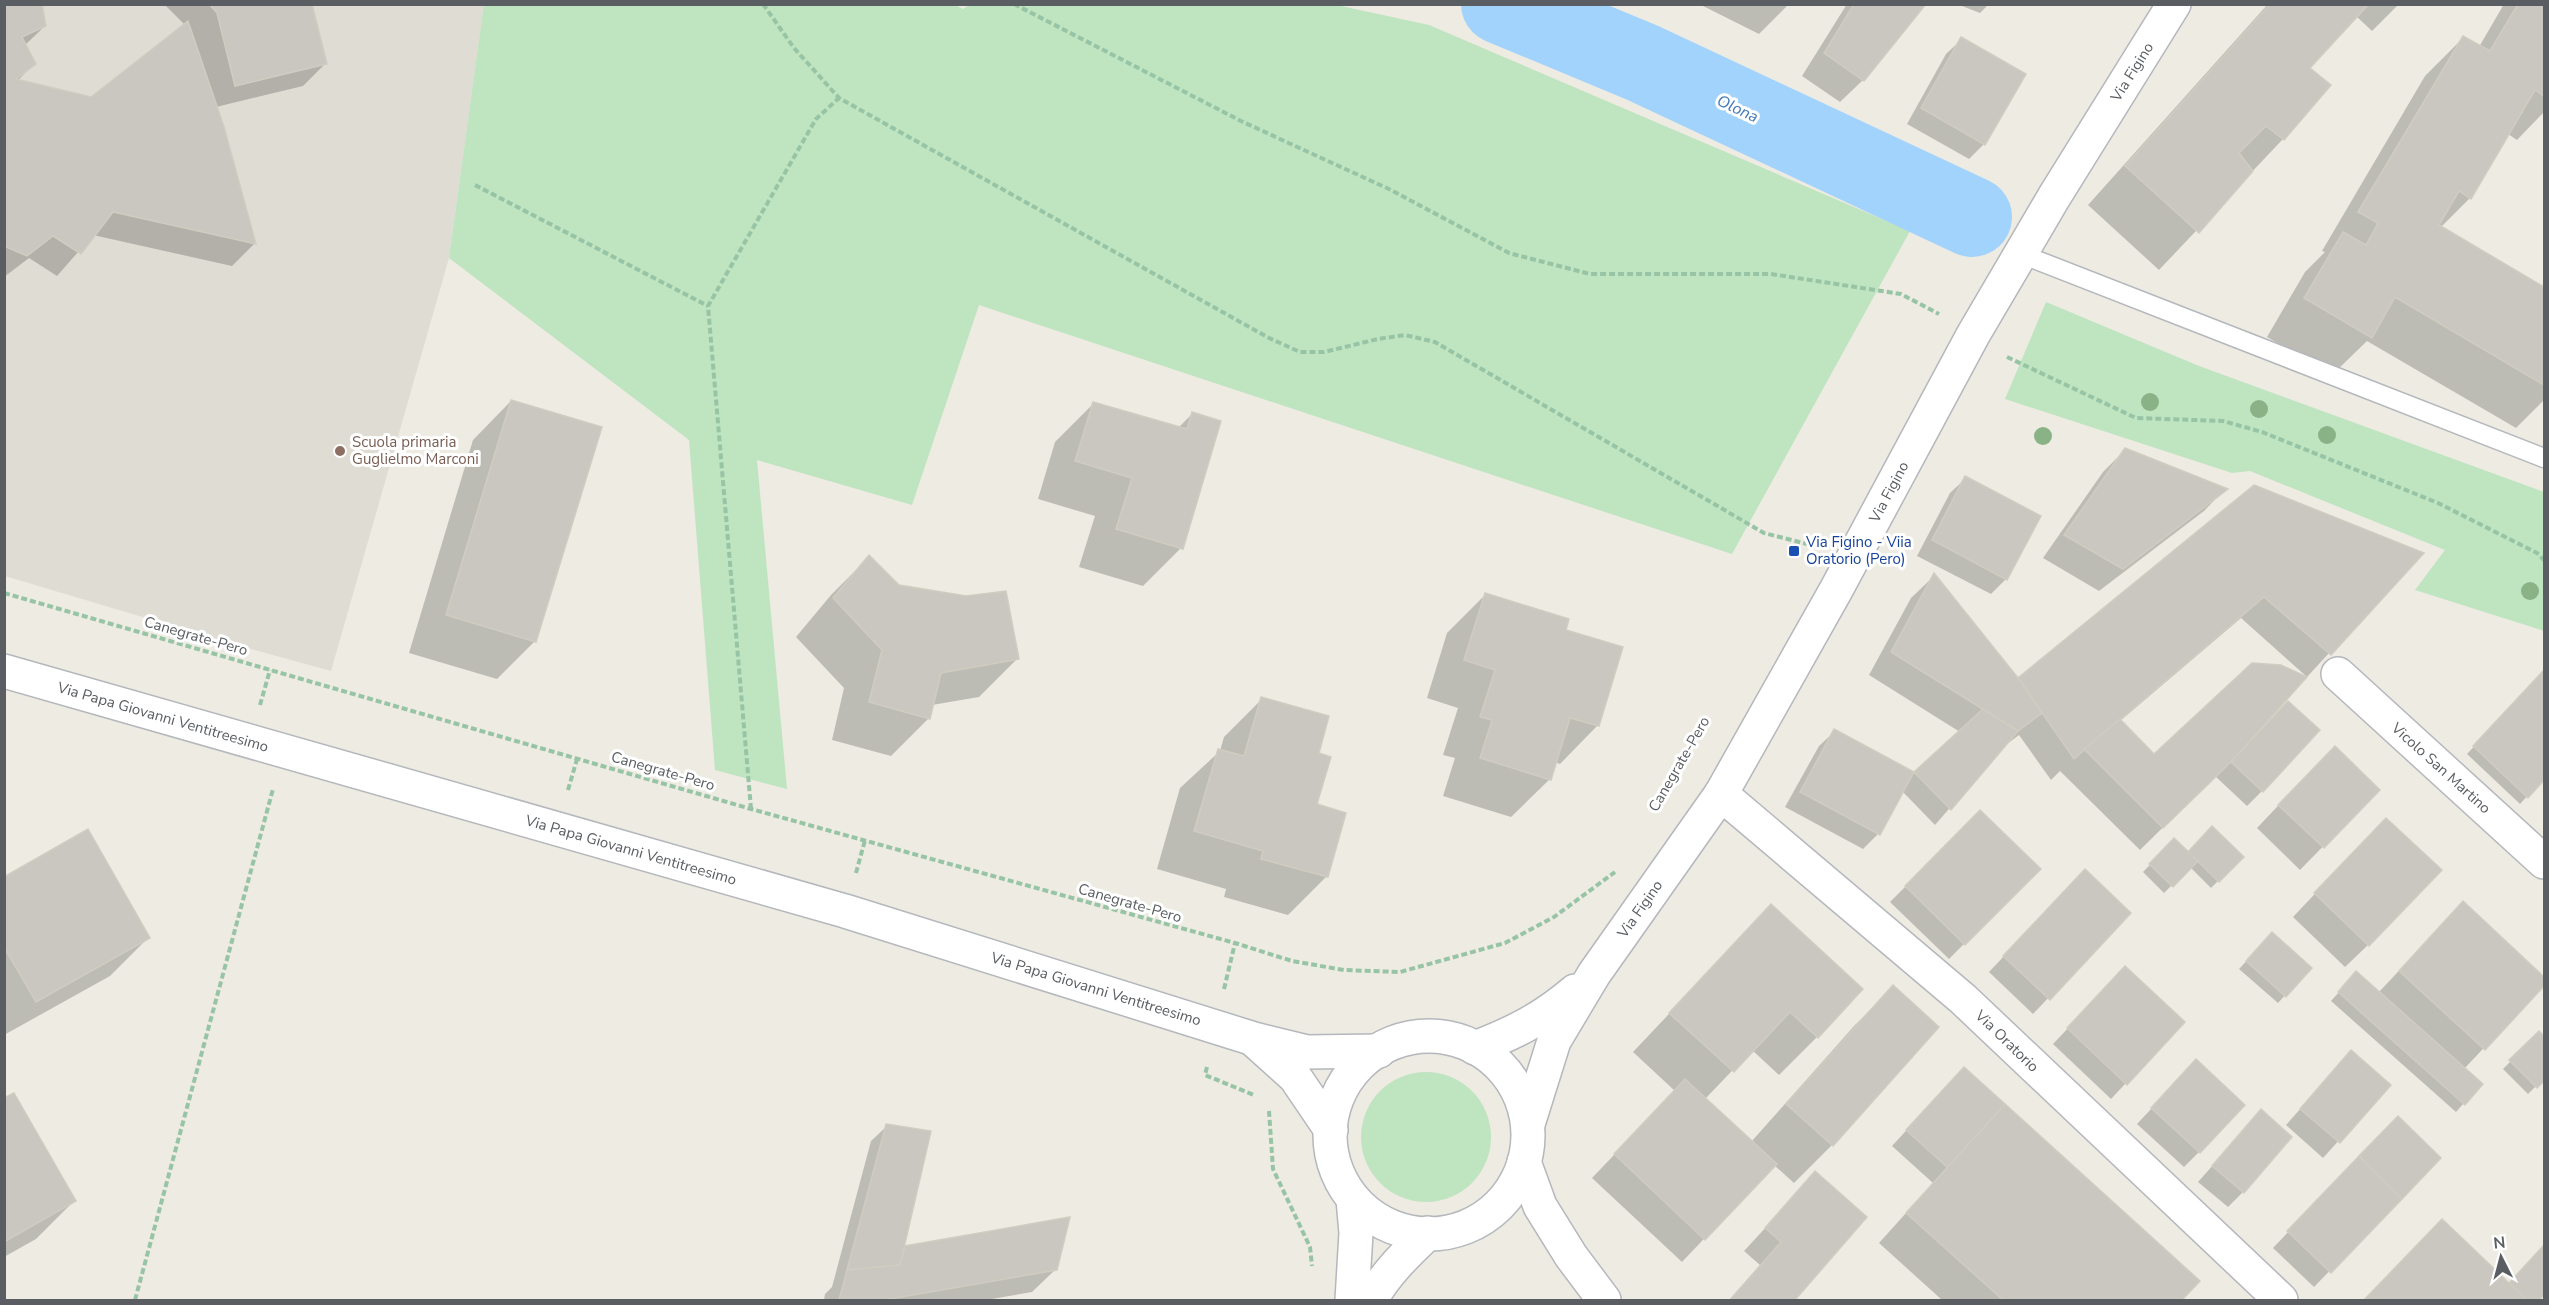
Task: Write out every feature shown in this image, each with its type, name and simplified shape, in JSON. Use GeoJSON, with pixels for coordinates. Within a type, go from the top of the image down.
{"type":"FeatureCollection","features":[{"type":"Feature","properties":{"kind":"street","name":"Via Figino"},"geometry":{"type":"LineString","coordinates":[[1528,1124],[1554,1041],[1594,974],[1721,794],[1830,600],[1973,335],[2174,4]]}},
{"type":"Feature","properties":{"kind":"street","name":"Via Papa Giovanni Ventitreesimo"},"geometry":{"type":"LineString","coordinates":[[4,671],[845,911],[1216,1026],[1254,1040],[1307,1052],[1379,1051]]}},
{"type":"Feature","properties":{"kind":"street","name":"Vicolo San Martino"},"geometry":{"type":"LineString","coordinates":[[2338,674],[2544,862]]}},
{"type":"Feature","properties":{"kind":"street","name":"Via Oratorio"},"geometry":{"type":"LineString","coordinates":[[1721,794],[1964,999],[2281,1300]]}},
{"type":"Feature","properties":{"kind":"street","name":"Via Figino"},"geometry":{"type":"LineString","coordinates":[[1475,1048],[1510,1035],[1548,1014],[1594,974]]}},
{"type":"Feature","properties":{"kind":"street"},"geometry":{"type":"LineString","coordinates":[[1429,1036],[1453,1039],[1475,1048],[1488,1055],[1504,1070],[1516,1087],[1524,1105],[1528,1124],[1527,1150],[1512,1191],[1496,1208],[1475,1223],[1445,1233],[1418,1234],[1392,1227],[1370,1215],[1353,1199],[1340,1179],[1330,1142],[1332,1116],[1338,1096],[1349,1077],[1361,1064],[1379,1051],[1399,1041],[1429,1036]]}},
{"type":"Feature","properties":{"kind":"street","name":"Via Papa Giovanni Ventitreesimo"},"geometry":{"type":"LineString","coordinates":[[1254,1040],[1295,1077],[1331,1130]]}},
{"type":"Feature","properties":{"kind":"street"},"geometry":{"type":"LineString","coordinates":[[1524,1162],[1540,1206],[1571,1256],[1604,1300]]}},
{"type":"Feature","properties":{"kind":"street"},"geometry":{"type":"LineString","coordinates":[[1352,1300],[1356,1233],[1353,1199]]}},
{"type":"Feature","properties":{"kind":"street"},"geometry":{"type":"LineString","coordinates":[[1371,1300],[1379,1285],[1428,1233]]}},
{"type":"Feature","properties":{"kind":"lane"},"geometry":{"type":"LineString","coordinates":[[2021,254],[2544,458]]}},
{"type":"Feature","properties":{"kind":"path"},"geometry":{"type":"LineString","coordinates":[[763,4],[794,48],[839,98],[1269,339],[1300,352],[1324,352],[1405,335],[1435,342],[1764,533],[1816,546],[1810,556]]}},
{"type":"Feature","properties":{"kind":"path"},"geometry":{"type":"LineString","coordinates":[[1014,4],[1243,122],[1391,190],[1509,253],[1590,274],[1772,274],[1901,294],[1944,317]]}},
{"type":"Feature","properties":{"kind":"path"},"geometry":{"type":"LineString","coordinates":[[751,809],[708,306],[816,119],[839,98]]}},
{"type":"Feature","properties":{"kind":"path"},"geometry":{"type":"LineString","coordinates":[[476,185],[708,306]]}},
{"type":"Feature","properties":{"kind":"path"},"geometry":{"type":"LineString","coordinates":[[2001,353],[2136,418],[2223,421],[2262,432],[2438,503],[2537,554],[2544,560]]}},
{"type":"Feature","properties":{"kind":"path","name":"Canegrate-Pero"},"geometry":{"type":"LineString","coordinates":[[4,593],[751,809],[1235,943],[1292,961],[1333,969],[1400,972],[1505,943],[1554,917],[1621,867]]}},
{"type":"Feature","properties":{"kind":"path"},"geometry":{"type":"LineString","coordinates":[[135,1300],[284,751]]}},
{"type":"Feature","properties":{"kind":"path"},"geometry":{"type":"LineString","coordinates":[[1235,943],[1205,1075],[1258,1097]]}},
{"type":"Feature","properties":{"kind":"path"},"geometry":{"type":"LineString","coordinates":[[1269,1102],[1273,1169],[1310,1246],[1313,1275]]}},
{"type":"Feature","properties":{"kind":"shaded area"},"geometry":{"type":"Polygon","coordinates":[[[4,5],[484,5],[449,258],[331,671],[5,576],[4,5]]]}},
{"type":"Feature","properties":{"kind":"green space"},"geometry":{"type":"Polygon","coordinates":[[[484,4],[953,4],[963,9],[971,4],[1332,4],[1429,25],[1910,231],[1732,554],[979,305],[912,505],[757,460],[787,789],[715,770],[689,440],[449,258],[484,4]]]}},
{"type":"Feature","properties":{"kind":"green space"},"geometry":{"type":"Polygon","coordinates":[[[2046,302],[2199,366],[2544,492],[2544,631],[2415,590],[2445,550],[2250,471],[2232,473],[2005,399],[2046,302]]]}},
{"type":"Feature","properties":{"kind":"green space"},"geometry":{"type":"Polygon","coordinates":[[[1426,1072],[1451,1077],[1472,1091],[1486,1112],[1491,1137],[1486,1162],[1472,1183],[1451,1197],[1426,1202],[1401,1197],[1380,1183],[1366,1162],[1361,1137],[1366,1112],[1380,1091],[1401,1077],[1426,1072]]]}},
{"type":"Feature","properties":{"kind":"building"},"geometry":{"type":"Polygon","coordinates":[[[4,4],[42,4],[46,26],[22,37],[36,64],[16,79],[91,97],[188,21],[224,127],[256,244],[113,212],[81,254],[53,236],[27,256],[4,246],[4,4]]]}},
{"type":"Feature","properties":{"kind":"building"},"geometry":{"type":"Polygon","coordinates":[[[209,4],[312,4],[327,64],[235,86],[217,13],[209,4]]]}},
{"type":"Feature","properties":{"kind":"building"},"geometry":{"type":"Polygon","coordinates":[[[1854,4],[1926,4],[1864,81],[1824,53],[1854,4]]]}},
{"type":"Feature","properties":{"kind":"building"},"geometry":{"type":"Polygon","coordinates":[[[2270,4],[2369,4],[2310,68],[2331,85],[2284,140],[2266,126],[2239,153],[2253,171],[2199,233],[2125,166],[2270,4]]]}},
{"type":"Feature","properties":{"kind":"building"},"geometry":{"type":"Polygon","coordinates":[[[2518,4],[2544,4],[2544,96],[2535,90],[2471,199],[2459,191],[2439,225],[2544,287],[2544,385],[2395,297],[2372,338],[2304,298],[2343,232],[2366,245],[2378,223],[2358,212],[2463,36],[2490,51],[2518,4]]]}},
{"type":"Feature","properties":{"kind":"building"},"geometry":{"type":"Polygon","coordinates":[[[1961,37],[2026,74],[1985,145],[1921,108],[1961,37]]]}},
{"type":"Feature","properties":{"kind":"building"},"geometry":{"type":"Polygon","coordinates":[[[511,400],[602,427],[536,642],[446,615],[511,400]]]}},
{"type":"Feature","properties":{"kind":"building"},"geometry":{"type":"Polygon","coordinates":[[[1093,402],[1187,429],[1192,412],[1221,421],[1183,549],[1116,529],[1132,478],[1075,461],[1093,402]]]}},
{"type":"Feature","properties":{"kind":"building"},"geometry":{"type":"Polygon","coordinates":[[[2125,448],[2228,489],[2123,569],[2064,535],[2125,448]]]}},
{"type":"Feature","properties":{"kind":"building"},"geometry":{"type":"Polygon","coordinates":[[[1965,476],[2041,516],[2007,580],[1932,540],[1965,476]]]}},
{"type":"Feature","properties":{"kind":"building"},"geometry":{"type":"Polygon","coordinates":[[[2254,485],[2424,553],[2331,655],[2264,597],[2074,759],[2018,678],[2254,485]]]}},
{"type":"Feature","properties":{"kind":"building"},"geometry":{"type":"Polygon","coordinates":[[[869,555],[899,585],[966,596],[1006,591],[1019,659],[941,673],[930,719],[869,702],[882,650],[833,598],[869,555]]]}},
{"type":"Feature","properties":{"kind":"building"},"geometry":{"type":"Polygon","coordinates":[[[1934,573],[2018,678],[2042,713],[2018,731],[1891,652],[1934,573]]]}},
{"type":"Feature","properties":{"kind":"building"},"geometry":{"type":"Polygon","coordinates":[[[1485,593],[1569,619],[1566,630],[1623,647],[1599,726],[1570,718],[1551,780],[1480,758],[1492,720],[1480,717],[1495,670],[1464,660],[1485,593]]]}},
{"type":"Feature","properties":{"kind":"building"},"geometry":{"type":"Polygon","coordinates":[[[2252,663],[2281,665],[2307,677],[2231,762],[2163,828],[2084,749],[2120,719],[2154,754],[2252,663]]]}},
{"type":"Feature","properties":{"kind":"building"},"geometry":{"type":"Polygon","coordinates":[[[2544,670],[2544,780],[2528,798],[2473,746],[2544,670]]]}},
{"type":"Feature","properties":{"kind":"building"},"geometry":{"type":"Polygon","coordinates":[[[1261,697],[1329,716],[1319,753],[1331,757],[1317,804],[1346,813],[1328,877],[1261,859],[1263,851],[1194,831],[1218,749],[1244,756],[1261,697]]]}},
{"type":"Feature","properties":{"kind":"building"},"geometry":{"type":"Polygon","coordinates":[[[2288,701],[2320,730],[2263,792],[2231,762],[2288,701]]]}},
{"type":"Feature","properties":{"kind":"building"},"geometry":{"type":"Polygon","coordinates":[[[1983,709],[2018,731],[1951,810],[1914,772],[1983,709]]]}},
{"type":"Feature","properties":{"kind":"building"},"geometry":{"type":"Polygon","coordinates":[[[1834,729],[1914,772],[1880,835],[1800,792],[1834,729]]]}},
{"type":"Feature","properties":{"kind":"building"},"geometry":{"type":"Polygon","coordinates":[[[2335,746],[2380,790],[2324,848],[2278,805],[2335,746]]]}},
{"type":"Feature","properties":{"kind":"building"},"geometry":{"type":"Polygon","coordinates":[[[1980,810],[2041,869],[1965,945],[1905,886],[1980,810]]]}},
{"type":"Feature","properties":{"kind":"building"},"geometry":{"type":"Polygon","coordinates":[[[2386,818],[2442,870],[2369,946],[2314,893],[2386,818]]]}},
{"type":"Feature","properties":{"kind":"building"},"geometry":{"type":"Polygon","coordinates":[[[2212,826],[2244,857],[2219,882],[2188,852],[2212,826]]]}},
{"type":"Feature","properties":{"kind":"building"},"geometry":{"type":"Polygon","coordinates":[[[88,829],[150,938],[36,1002],[4,947],[4,877],[88,829]]]}},
{"type":"Feature","properties":{"kind":"building"},"geometry":{"type":"Polygon","coordinates":[[[2174,838],[2198,861],[2173,887],[2149,864],[2174,838]]]}},
{"type":"Feature","properties":{"kind":"building"},"geometry":{"type":"Polygon","coordinates":[[[2085,869],[2131,913],[2050,1000],[2003,956],[2085,869]]]}},
{"type":"Feature","properties":{"kind":"building"},"geometry":{"type":"Polygon","coordinates":[[[2463,901],[2544,977],[2544,986],[2485,1050],[2399,971],[2463,901]]]}},
{"type":"Feature","properties":{"kind":"building"},"geometry":{"type":"Polygon","coordinates":[[[1771,904],[1863,989],[1818,1038],[1790,1012],[1734,1072],[1669,1013],[1771,904]]]}},
{"type":"Feature","properties":{"kind":"building"},"geometry":{"type":"Polygon","coordinates":[[[2272,932],[2312,968],[2286,997],[2246,961],[2272,932]]]}},
{"type":"Feature","properties":{"kind":"building"},"geometry":{"type":"Polygon","coordinates":[[[2125,966],[2185,1022],[2127,1085],[2067,1028],[2125,966]]]}},
{"type":"Feature","properties":{"kind":"building"},"geometry":{"type":"Polygon","coordinates":[[[2356,971],[2483,1084],[2465,1105],[2338,992],[2356,971]]]}},
{"type":"Feature","properties":{"kind":"building"},"geometry":{"type":"Polygon","coordinates":[[[1893,985],[1939,1027],[1833,1146],[1786,1104],[1893,985]]]}},
{"type":"Feature","properties":{"kind":"building"},"geometry":{"type":"Polygon","coordinates":[[[2539,1031],[2544,1036],[2544,1081],[2537,1088],[2509,1060],[2539,1031]]]}},
{"type":"Feature","properties":{"kind":"building"},"geometry":{"type":"Polygon","coordinates":[[[2351,1050],[2391,1085],[2340,1143],[2300,1109],[2351,1050]]]}},
{"type":"Feature","properties":{"kind":"building"},"geometry":{"type":"Polygon","coordinates":[[[2196,1059],[2245,1105],[2200,1153],[2151,1108],[2196,1059]]]}},
{"type":"Feature","properties":{"kind":"building"},"geometry":{"type":"Polygon","coordinates":[[[1964,1067],[2005,1104],[1948,1168],[1906,1130],[1964,1067]]]}},
{"type":"Feature","properties":{"kind":"building"},"geometry":{"type":"Polygon","coordinates":[[[1685,1079],[1777,1164],[1705,1240],[1614,1154],[1685,1079]]]}},
{"type":"Feature","properties":{"kind":"building"},"geometry":{"type":"Polygon","coordinates":[[[14,1093],[76,1201],[4,1242],[4,1098],[14,1093]]]}},
{"type":"Feature","properties":{"kind":"building"},"geometry":{"type":"Polygon","coordinates":[[[2005,1104],[2200,1281],[2182,1300],[2003,1300],[1906,1213],[2005,1104]]]}},
{"type":"Feature","properties":{"kind":"building"},"geometry":{"type":"Polygon","coordinates":[[[2261,1109],[2292,1137],[2244,1193],[2212,1166],[2261,1109]]]}},
{"type":"Feature","properties":{"kind":"building"},"geometry":{"type":"Polygon","coordinates":[[[2398,1116],[2441,1158],[2402,1199],[2359,1156],[2398,1116]]]}},
{"type":"Feature","properties":{"kind":"building"},"geometry":{"type":"Polygon","coordinates":[[[886,1124],[931,1131],[900,1265],[847,1270],[886,1124]]]}},
{"type":"Feature","properties":{"kind":"building"},"geometry":{"type":"Polygon","coordinates":[[[2359,1156],[2402,1199],[2331,1273],[2287,1231],[2359,1156]]]}},
{"type":"Feature","properties":{"kind":"building"},"geometry":{"type":"Polygon","coordinates":[[[1815,1171],[1867,1217],[1795,1300],[1730,1300],[1781,1242],[1765,1228],[1815,1171]]]}},
{"type":"Feature","properties":{"kind":"building"},"geometry":{"type":"Polygon","coordinates":[[[1070,1217],[1057,1270],[884,1300],[839,1300],[847,1270],[900,1265],[905,1246],[1070,1217]]]}},
{"type":"Feature","properties":{"kind":"building"},"geometry":{"type":"Polygon","coordinates":[[[2442,1219],[2509,1283],[2527,1300],[2364,1300],[2442,1219]]]}},
{"type":"Feature","properties":{"kind":"building"},"geometry":{"type":"Polygon","coordinates":[[[2544,1245],[2544,1295],[2539,1300],[2527,1300],[2509,1283],[2544,1245]]]}},
{"type":"Feature","properties":{"kind":"waterway","name":"Olona"},"geometry":{"type":"LineString","coordinates":[[1501,4],[1643,63],[1972,217]]}},
{"type":"Feature","properties":{"kind":"place","name":"Scuola primaria Guglielmo Marconi"},"geometry":{"type":"Point","coordinates":[340,451]}},
{"type":"Feature","properties":{"kind":"place","name":"Via Figino - Viia Oratorio (Pero)"},"geometry":{"type":"Point","coordinates":[1794,551]}}]}
